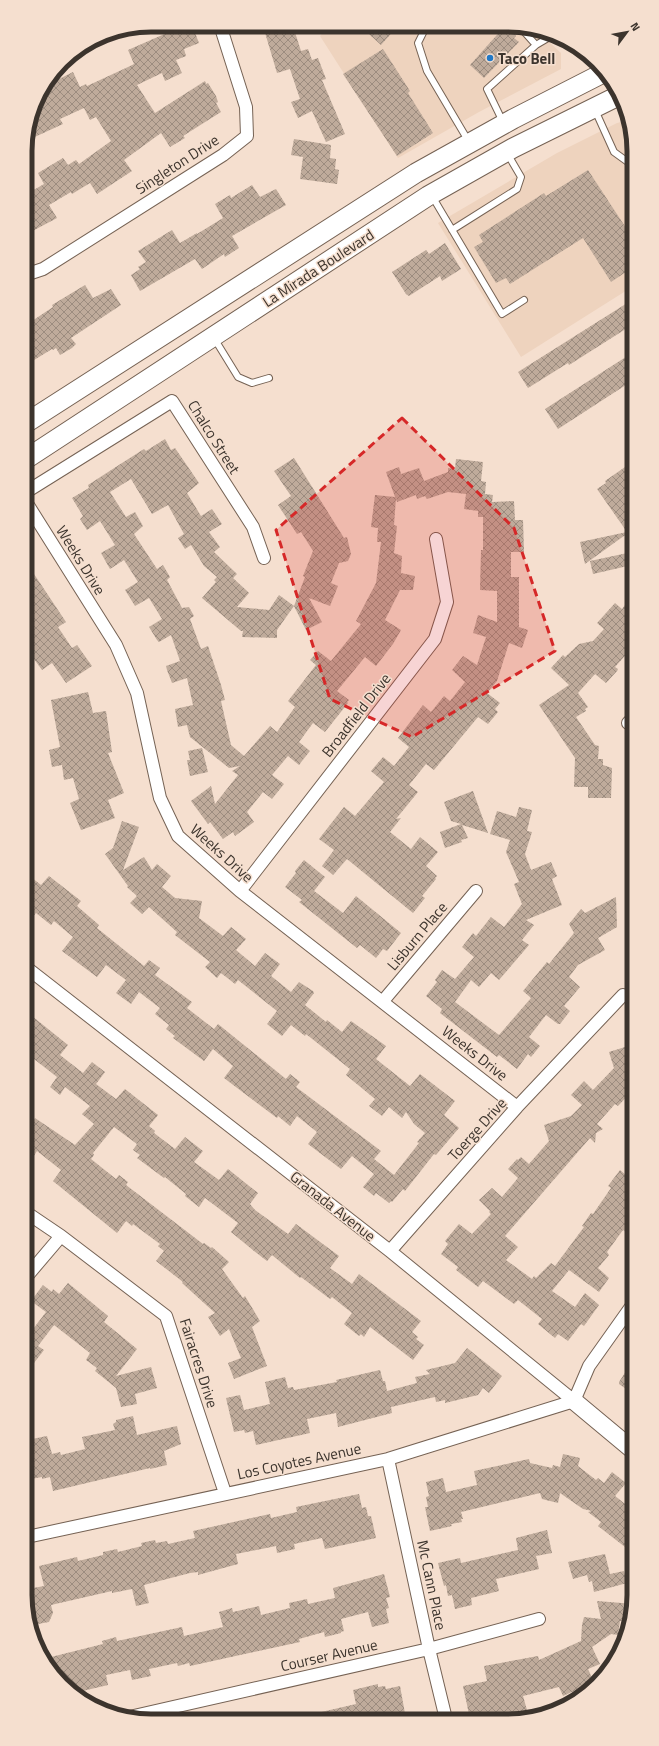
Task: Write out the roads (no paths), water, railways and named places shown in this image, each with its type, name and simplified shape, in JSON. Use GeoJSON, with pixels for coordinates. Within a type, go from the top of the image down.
{"type":"FeatureCollection","features":[{"type":"Feature","properties":{"kind":"main road","name":"La Mirada Boulevard"},"geometry":{"type":"LineString","coordinates":[[32,419],[416,174],[504,124],[599,75]]}},
{"type":"Feature","properties":{"kind":"main road","name":"La Mirada Boulevard"},"geometry":{"type":"LineString","coordinates":[[32,454],[431,194],[506,152],[614,98]]}},
{"type":"Feature","properties":{"kind":"street","name":"Singleton Drive"},"geometry":{"type":"LineString","coordinates":[[32,273],[43,269],[223,155],[247,136],[246,107],[222,32]]}},
{"type":"Feature","properties":{"kind":"street","name":"Chalco Street"},"geometry":{"type":"LineString","coordinates":[[32,488],[172,400],[253,527],[264,558]]}},
{"type":"Feature","properties":{"kind":"street","name":"Weeks Drive"},"geometry":{"type":"LineString","coordinates":[[32,512],[116,645],[136,693],[160,798],[178,836],[240,891],[517,1107]]}},
{"type":"Feature","properties":{"kind":"street","name":"Broadfield Drive"},"geometry":{"type":"LineString","coordinates":[[240,891],[434,639],[447,602],[436,540]]}},
{"type":"Feature","properties":{"kind":"street","name":"Lisburn Place"},"geometry":{"type":"LineString","coordinates":[[383,1001],[476,891]]}},
{"type":"Feature","properties":{"kind":"street","name":"Granada Avenue"},"geometry":{"type":"LineString","coordinates":[[32,973],[390,1251],[627,1445]]}},
{"type":"Feature","properties":{"kind":"street","name":"Toerge Drive"},"geometry":{"type":"LineString","coordinates":[[390,1251],[517,1107],[622,995]]}},
{"type":"Feature","properties":{"kind":"street","name":"Fairacres Drive"},"geometry":{"type":"LineString","coordinates":[[32,1216],[61,1236],[166,1316],[225,1493]]}},
{"type":"Feature","properties":{"kind":"street"},"geometry":{"type":"LineString","coordinates":[[32,1270],[61,1236]]}},
{"type":"Feature","properties":{"kind":"street"},"geometry":{"type":"LineString","coordinates":[[574,1401],[589,1366],[627,1312]]}},
{"type":"Feature","properties":{"kind":"street","name":"Los Coyotes Avenue"},"geometry":{"type":"LineString","coordinates":[[32,1536],[388,1459],[574,1401]]}},
{"type":"Feature","properties":{"kind":"street","name":"Mc Cann Place"},"geometry":{"type":"LineString","coordinates":[[388,1459],[429,1649],[445,1714]]}},
{"type":"Feature","properties":{"kind":"street","name":"Courser Avenue"},"geometry":{"type":"LineString","coordinates":[[143,1714],[429,1649],[539,1619]]}},
{"type":"Feature","properties":{"kind":"lane"},"geometry":{"type":"LineString","coordinates":[[424,32],[418,43],[427,71],[470,143]]}},
{"type":"Feature","properties":{"kind":"lane"},"geometry":{"type":"LineString","coordinates":[[526,33],[536,45]]}},
{"type":"Feature","properties":{"kind":"lane"},"geometry":{"type":"LineString","coordinates":[[504,124],[487,89],[536,45],[547,38]]}},
{"type":"Feature","properties":{"kind":"lane"},"geometry":{"type":"LineString","coordinates":[[594,108],[614,152],[627,161]]}},
{"type":"Feature","properties":{"kind":"lane"},"geometry":{"type":"LineString","coordinates":[[452,230],[517,189],[520,177],[506,152]]}},
{"type":"Feature","properties":{"kind":"lane"},"geometry":{"type":"LineString","coordinates":[[431,194],[502,314],[524,300]]}},
{"type":"Feature","properties":{"kind":"lane"},"geometry":{"type":"LineString","coordinates":[[213,337],[238,377],[252,382],[269,378]]}},
{"type":"Feature","properties":{"kind":"place","name":"Taco Bell"},"geometry":{"type":"Point","coordinates":[490,58]}}]}
